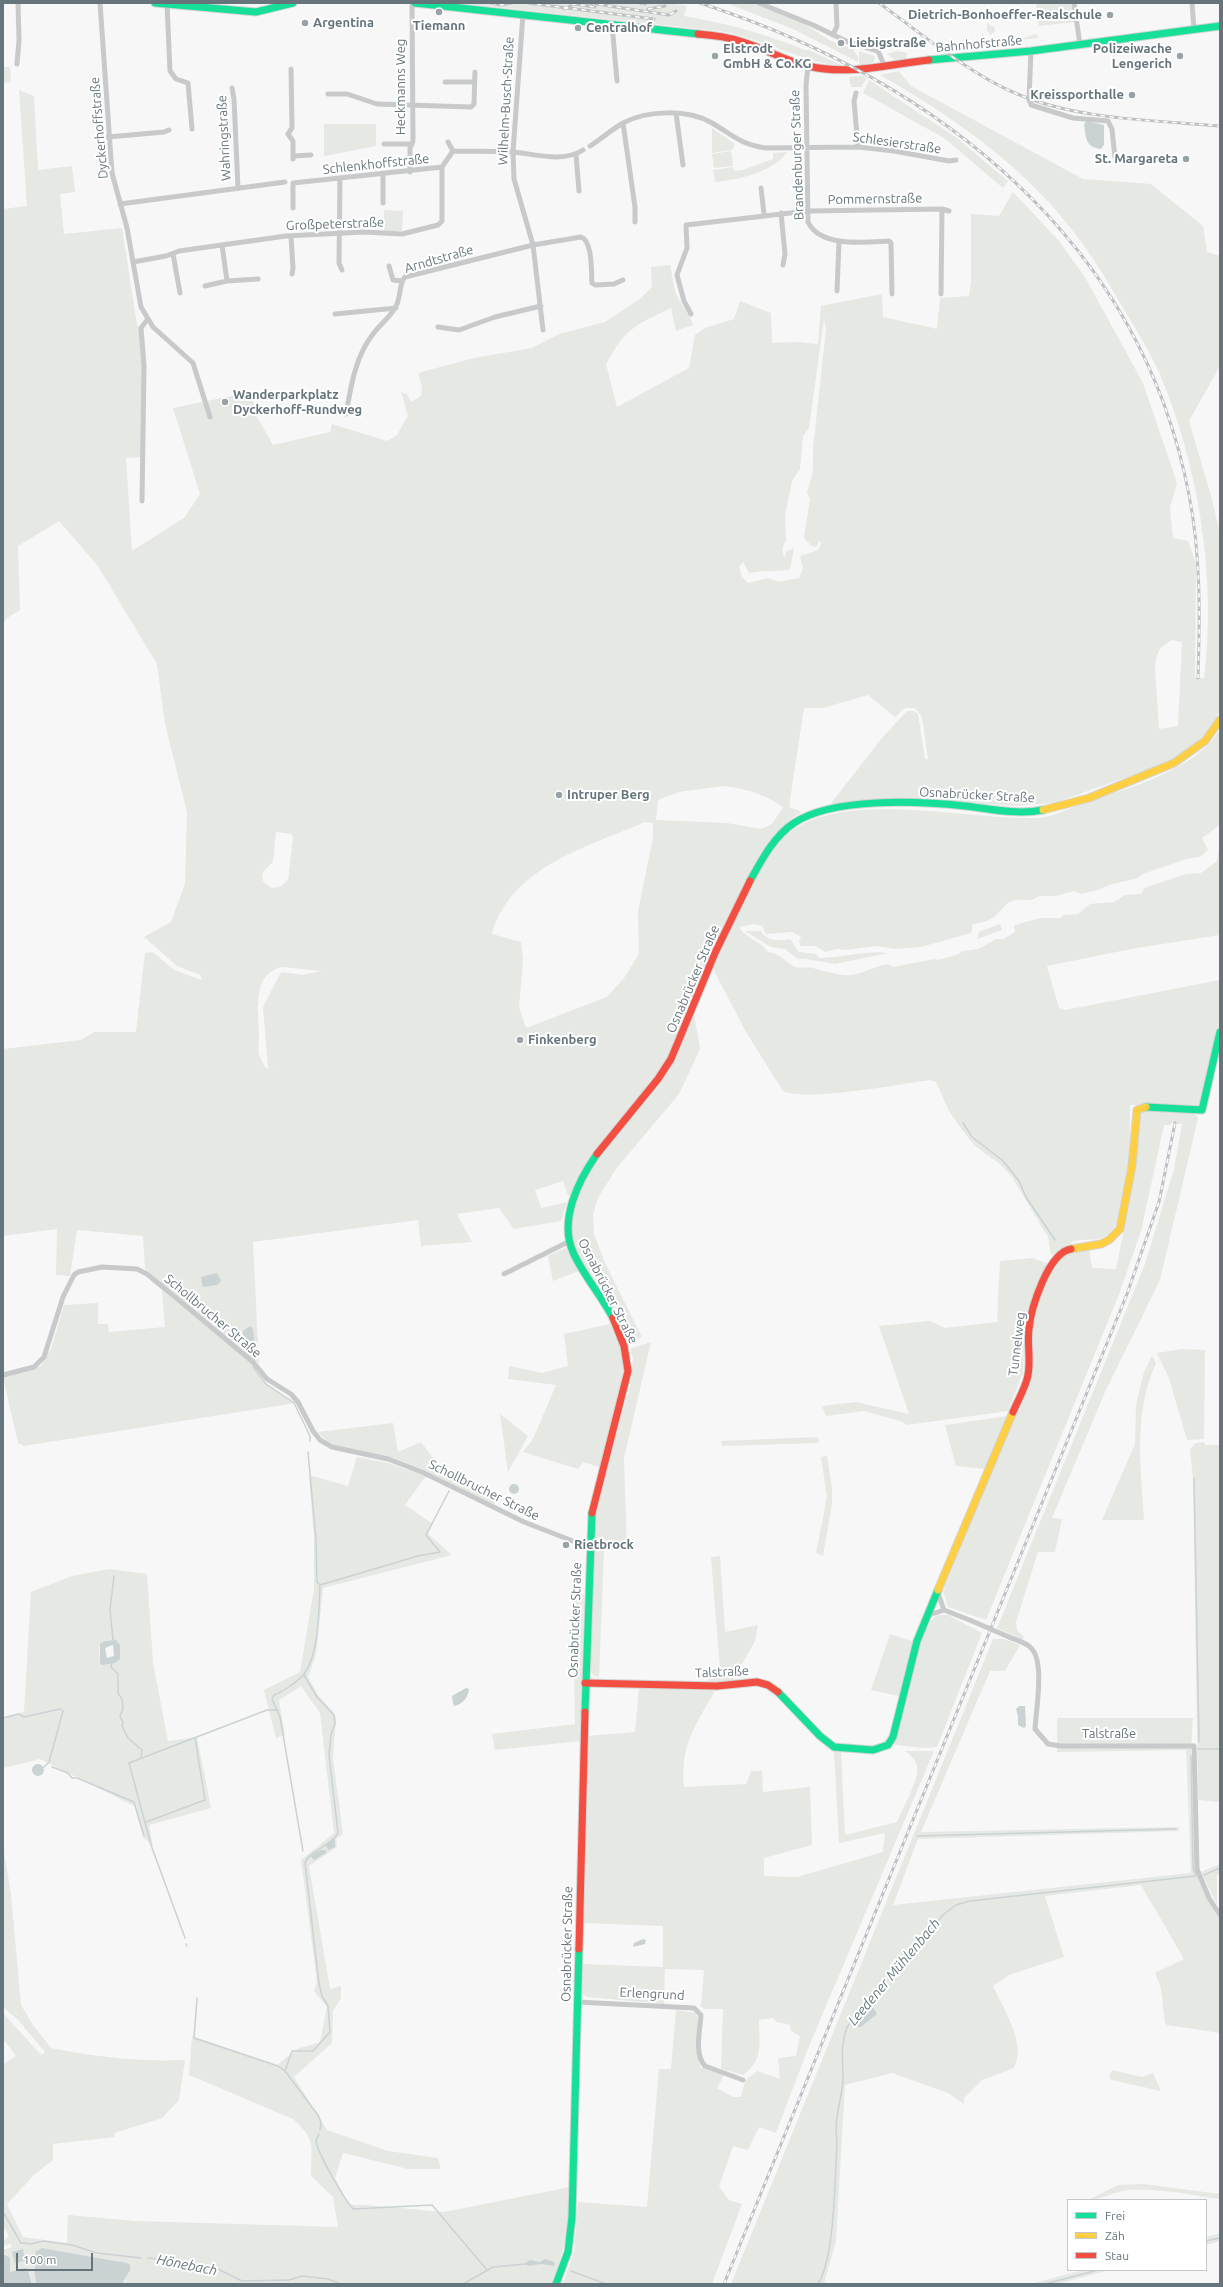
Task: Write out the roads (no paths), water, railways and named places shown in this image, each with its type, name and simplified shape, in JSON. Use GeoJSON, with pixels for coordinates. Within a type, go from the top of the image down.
{"type":"FeatureCollection","features":[{"type":"Feature","properties":{"kind":"street"},"geometry":{"type":"LineString","coordinates":[[17,64],[19,40],[18,3]]}},
{"type":"Feature","properties":{"kind":"street","name":"Dyckerhoffstraße"},"geometry":{"type":"LineString","coordinates":[[100,3],[108,137],[112,173],[133,262],[141,308],[147,320],[193,364],[210,417]]}},
{"type":"Feature","properties":{"kind":"street"},"geometry":{"type":"LineString","coordinates":[[155,3],[256,12],[294,3]]}},
{"type":"Feature","properties":{"kind":"street","name":"Bahnhofstraße"},"geometry":{"type":"LineString","coordinates":[[413,3],[723,37],[808,66],[844,71],[923,61],[1031,51],[1220,26]]}},
{"type":"Feature","properties":{"kind":"street","name":"Heckmanns Weg"},"geometry":{"type":"LineString","coordinates":[[410,172],[413,104],[413,3]]}},
{"type":"Feature","properties":{"kind":"street"},"geometry":{"type":"LineString","coordinates":[[759,3],[854,44],[878,51],[885,67]]}},
{"type":"Feature","properties":{"kind":"street"},"geometry":{"type":"LineString","coordinates":[[833,35],[837,26],[836,3]]}},
{"type":"Feature","properties":{"kind":"street"},"geometry":{"type":"LineString","coordinates":[[1074,3],[1080,45]]}},
{"type":"Feature","properties":{"kind":"street"},"geometry":{"type":"LineString","coordinates":[[1192,3],[1194,29]]}},
{"type":"Feature","properties":{"kind":"street"},"geometry":{"type":"LineString","coordinates":[[167,4],[170,71],[176,79],[188,83],[192,129]]}},
{"type":"Feature","properties":{"kind":"street","name":"Wilhelm-Busch-Straße"},"geometry":{"type":"LineString","coordinates":[[523,14],[512,152],[514,179],[533,245],[543,330]]}},
{"type":"Feature","properties":{"kind":"street"},"geometry":{"type":"LineString","coordinates":[[612,24],[618,81]]}},
{"type":"Feature","properties":{"kind":"street"},"geometry":{"type":"LineString","coordinates":[[1031,51],[1031,105],[1073,118],[1108,121],[1112,129],[1115,158]]}},
{"type":"Feature","properties":{"kind":"street","name":"Brandenburger Straße"},"geometry":{"type":"LineString","coordinates":[[808,66],[806,85],[809,148],[808,211],[811,227],[839,242],[891,243],[892,294]]}},
{"type":"Feature","properties":{"kind":"street"},"geometry":{"type":"LineString","coordinates":[[291,69],[292,128],[288,134],[292,141],[293,157],[311,155]]}},
{"type":"Feature","properties":{"kind":"street"},"geometry":{"type":"LineString","coordinates":[[328,94],[347,94],[377,104],[471,107],[474,104],[475,72]]}},
{"type":"Feature","properties":{"kind":"street"},"geometry":{"type":"LineString","coordinates":[[445,82],[474,82]]}},
{"type":"Feature","properties":{"kind":"street","name":"Wahringstraße"},"geometry":{"type":"LineString","coordinates":[[232,88],[234,99],[238,188]]}},
{"type":"Feature","properties":{"kind":"street"},"geometry":{"type":"LineString","coordinates":[[856,93],[854,101],[858,147]]}},
{"type":"Feature","properties":{"kind":"street"},"geometry":{"type":"LineString","coordinates":[[676,113],[683,165]]}},
{"type":"Feature","properties":{"kind":"street","name":"Schlesierstraße"},"geometry":{"type":"LineString","coordinates":[[590,146],[623,123],[643,116],[676,113],[699,116],[740,142],[753,147],[858,147],[894,151],[949,161],[956,160]]}},
{"type":"Feature","properties":{"kind":"street"},"geometry":{"type":"LineString","coordinates":[[623,123],[635,207],[635,222]]}},
{"type":"Feature","properties":{"kind":"street"},"geometry":{"type":"LineString","coordinates":[[108,137],[164,132],[169,130]]}},
{"type":"Feature","properties":{"kind":"street"},"geometry":{"type":"LineString","coordinates":[[448,142],[453,151],[512,152],[557,157],[576,155],[584,150]]}},
{"type":"Feature","properties":{"kind":"street"},"geometry":{"type":"LineString","coordinates":[[384,144],[412,144]]}},
{"type":"Feature","properties":{"kind":"street","name":"Schlenkhoffstraße"},"geometry":{"type":"LineString","coordinates":[[294,208],[293,183],[383,175],[442,167],[453,151]]}},
{"type":"Feature","properties":{"kind":"street"},"geometry":{"type":"LineString","coordinates":[[576,155],[579,191]]}},
{"type":"Feature","properties":{"kind":"street","name":"Großpeterstraße"},"geometry":{"type":"LineString","coordinates":[[133,262],[174,254],[179,251],[270,237],[291,237],[339,233],[402,234],[438,224],[442,221],[442,167]]}},
{"type":"Feature","properties":{"kind":"street"},"geometry":{"type":"LineString","coordinates":[[383,175],[383,203]]}},
{"type":"Feature","properties":{"kind":"street"},"geometry":{"type":"LineString","coordinates":[[340,179],[339,263],[342,270]]}},
{"type":"Feature","properties":{"kind":"street"},"geometry":{"type":"LineString","coordinates":[[120,204],[285,182]]}},
{"type":"Feature","properties":{"kind":"street"},"geometry":{"type":"LineString","coordinates":[[761,188],[764,214]]}},
{"type":"Feature","properties":{"kind":"street"},"geometry":{"type":"LineString","coordinates":[[941,294],[942,209]]}},
{"type":"Feature","properties":{"kind":"street","name":"Pommernstraße"},"geometry":{"type":"LineString","coordinates":[[691,314],[684,301],[677,275],[687,248],[686,225],[764,214],[808,211],[942,209],[949,211]]}},
{"type":"Feature","properties":{"kind":"street"},"geometry":{"type":"LineString","coordinates":[[781,213],[785,254],[783,265]]}},
{"type":"Feature","properties":{"kind":"street"},"geometry":{"type":"LineString","coordinates":[[291,237],[292,274]]}},
{"type":"Feature","properties":{"kind":"street","name":"Arndtstraße"},"geometry":{"type":"LineString","coordinates":[[346,414],[354,370],[372,334],[396,308],[400,298],[402,281],[405,277],[533,245],[581,237],[584,238],[591,256],[592,283],[595,285],[614,284],[623,280]]}},
{"type":"Feature","properties":{"kind":"street"},"geometry":{"type":"LineString","coordinates":[[836,291],[839,242]]}},
{"type":"Feature","properties":{"kind":"street"},"geometry":{"type":"LineString","coordinates":[[222,245],[227,281]]}},
{"type":"Feature","properties":{"kind":"street"},"geometry":{"type":"LineString","coordinates":[[174,254],[180,293]]}},
{"type":"Feature","properties":{"kind":"street"},"geometry":{"type":"LineString","coordinates":[[389,266],[393,280],[402,281]]}},
{"type":"Feature","properties":{"kind":"street"},"geometry":{"type":"LineString","coordinates":[[206,286],[227,281],[258,279]]}},
{"type":"Feature","properties":{"kind":"street"},"geometry":{"type":"LineString","coordinates":[[438,327],[459,330],[495,317],[541,306]]}},
{"type":"Feature","properties":{"kind":"street"},"geometry":{"type":"LineString","coordinates":[[335,314],[396,308]]}},
{"type":"Feature","properties":{"kind":"street"},"geometry":{"type":"LineString","coordinates":[[142,501],[144,366],[141,328],[147,320]]}},
{"type":"Feature","properties":{"kind":"street","name":"Osnabrücker Straße"},"geometry":{"type":"LineString","coordinates":[[556,2284],[568,2252],[572,2216],[589,1545],[592,1510],[626,1385],[628,1358],[617,1329],[568,1242],[568,1220],[579,1184],[600,1151],[668,1065],[684,1032],[714,955],[751,879],[774,844],[795,822],[823,810],[875,805],[921,803],[1020,811],[1037,811],[1066,806],[1172,765],[1205,741],[1220,720]]}},
{"type":"Feature","properties":{"kind":"street","name":"Tunnelweg"},"geometry":{"type":"LineString","coordinates":[[938,1593],[1028,1376],[1030,1321],[1037,1299],[1053,1264],[1064,1250],[1101,1244],[1109,1240],[1120,1229],[1132,1166],[1137,1110],[1145,1107],[1202,1110],[1220,1032]]}},
{"type":"Feature","properties":{"kind":"street"},"geometry":{"type":"LineString","coordinates":[[504,1274],[568,1242]]}},
{"type":"Feature","properties":{"kind":"street","name":"Schollbrucher Straße"},"geometry":{"type":"LineString","coordinates":[[3,1375],[34,1367],[44,1357],[63,1297],[74,1275],[78,1272],[98,1267],[137,1270],[164,1288],[253,1362],[267,1379],[291,1394],[298,1402],[313,1431],[320,1440],[338,1448],[388,1459],[422,1472],[517,1519],[578,1543],[589,1545]]}},
{"type":"Feature","properties":{"kind":"street"},"geometry":{"type":"LineString","coordinates":[[928,1615],[944,1610],[938,1593]]}},
{"type":"Feature","properties":{"kind":"street","name":"Talstraße"},"geometry":{"type":"LineString","coordinates":[[585,1683],[717,1686],[757,1682],[768,1685],[783,1695],[827,1743],[842,1749],[873,1750],[888,1745],[893,1737],[908,1672],[917,1641],[938,1593]]}},
{"type":"Feature","properties":{"kind":"street","name":"Talstraße"},"geometry":{"type":"LineString","coordinates":[[944,1610],[1009,1636],[1030,1647],[1037,1656],[1039,1667],[1034,1730],[1048,1744],[1061,1746],[1194,1746],[1197,1869],[1209,1898],[1220,1915]]}},
{"type":"Feature","properties":{"kind":"street","name":"Erlengrund"},"geometry":{"type":"LineString","coordinates":[[578,2002],[694,2008],[701,2015],[699,2048],[701,2062],[705,2066],[743,2080]]}},
{"type":"Feature","properties":{"kind":"waterway"},"geometry":{"type":"LineString","coordinates":[[963,1123],[972,1137],[1002,1160],[1009,1168],[1019,1181],[1026,1197],[1055,1240]]}},
{"type":"Feature","properties":{"kind":"waterway"},"geometry":{"type":"LineString","coordinates":[[253,1367],[266,1384],[294,1403],[310,1436],[310,1441]]}},
{"type":"Feature","properties":{"kind":"waterway"},"geometry":{"type":"LineString","coordinates":[[303,1851],[280,1717],[272,1699],[274,1695],[290,1686],[304,1674],[313,1655],[317,1631],[320,1585],[317,1582],[316,1540],[308,1452]]}},
{"type":"Feature","properties":{"kind":"waterway"},"geometry":{"type":"LineString","coordinates":[[1194,1478],[1199,1742]]}},
{"type":"Feature","properties":{"kind":"waterway"},"geometry":{"type":"LineString","coordinates":[[320,1585],[418,1556],[440,1552],[426,1535],[449,1491]]}},
{"type":"Feature","properties":{"kind":"waterway"},"geometry":{"type":"LineString","coordinates":[[113,1640],[110,1610],[114,1576]]}},
{"type":"Feature","properties":{"kind":"waterway"},"geometry":{"type":"LineString","coordinates":[[112,1663],[111,1667],[118,1674],[118,1693],[122,1699],[123,1708],[120,1717],[123,1722],[122,1726],[128,1738],[142,1750],[141,1758]]}},
{"type":"Feature","properties":{"kind":"waterway"},"geometry":{"type":"LineString","coordinates":[[304,1675],[317,1697],[334,1715],[335,1724],[331,1734],[329,1755],[338,1833],[331,1841],[310,1856],[305,1863],[319,1984],[322,1996],[328,2006],[330,2032],[313,2051],[292,2051],[285,2071],[318,2115],[321,2122],[320,2130]]}},
{"type":"Feature","properties":{"kind":"waterway"},"geometry":{"type":"LineString","coordinates":[[3,1718],[19,1714],[24,1717],[60,1709],[63,1711],[49,1762],[44,1767]]}},
{"type":"Feature","properties":{"kind":"waterway"},"geometry":{"type":"LineString","coordinates":[[185,1938],[151,1845],[129,1763],[267,1710],[278,1710]]}},
{"type":"Feature","properties":{"kind":"waterway"},"geometry":{"type":"LineString","coordinates":[[146,1822],[205,1800],[195,1738]]}},
{"type":"Feature","properties":{"kind":"waterway"},"geometry":{"type":"LineString","coordinates":[[1198,1749],[1220,1749]]}},
{"type":"Feature","properties":{"kind":"waterway","name":"Leedener Mühlenbach"},"geometry":{"type":"LineString","coordinates":[[818,2284],[824,2272],[831,2236],[836,2174],[836,2125],[843,2079],[843,2040],[847,2027],[944,1914],[956,1905],[970,1901],[1196,1876],[1193,1868],[1191,1756]]}},
{"type":"Feature","properties":{"kind":"waterway"},"geometry":{"type":"LineString","coordinates":[[52,1767],[68,1773],[72,1778],[77,1778],[134,1802],[144,1836]]}},
{"type":"Feature","properties":{"kind":"waterway"},"geometry":{"type":"LineString","coordinates":[[917,1836],[1176,1829]]}},
{"type":"Feature","properties":{"kind":"waterway","name":"Leedener Mühlenbach"},"geometry":{"type":"LineString","coordinates":[[1204,1875],[1220,1868]]}},
{"type":"Feature","properties":{"kind":"waterway"},"geometry":{"type":"LineString","coordinates":[[197,1998],[194,2038],[278,2066],[285,2071]]}},
{"type":"Feature","properties":{"kind":"waterway"},"geometry":{"type":"LineString","coordinates":[[319,2134],[316,2141],[326,2166],[353,2209],[432,2205],[487,2270]]}},
{"type":"Feature","properties":{"kind":"waterway","name":"Hönebach"},"geometry":{"type":"LineString","coordinates":[[3,2212],[21,2243],[31,2244],[43,2241],[72,2245],[97,2253],[141,2258]]}},
{"type":"Feature","properties":{"kind":"waterway"},"geometry":{"type":"LineString","coordinates":[[1207,2241],[1220,2238]]}},
{"type":"Feature","properties":{"kind":"waterway","name":"Hönebach"},"geometry":{"type":"LineString","coordinates":[[148,2258],[178,2261],[192,2266],[218,2269],[242,2281],[289,2280],[302,2276],[328,2279],[341,2284]]}},
{"type":"Feature","properties":{"kind":"waterway","name":"Hönebach"},"geometry":{"type":"LineString","coordinates":[[463,2284],[493,2267],[526,2264]]}},
{"type":"Feature","properties":{"kind":"waterway","name":"Hönebach"},"geometry":{"type":"LineString","coordinates":[[571,2271],[606,2284]]}},
{"type":"Feature","properties":{"kind":"waterway"},"geometry":{"type":"LineString","coordinates":[[1045,2284],[1094,2271]]}},
{"type":"Feature","properties":{"kind":"waterway","name":"Hönebach"},"geometry":{"type":"LineString","coordinates":[[384,2284],[390,2284]]}},
{"type":"Feature","properties":{"kind":"railway"},"geometry":{"type":"LineString","coordinates":[[491,3],[500,5],[512,3]]}},
{"type":"Feature","properties":{"kind":"railway"},"geometry":{"type":"LineString","coordinates":[[528,3],[654,19]]}},
{"type":"Feature","properties":{"kind":"railway"},"geometry":{"type":"LineString","coordinates":[[590,3],[669,15],[676,11]]}},
{"type":"Feature","properties":{"kind":"railway"},"geometry":{"type":"LineString","coordinates":[[640,3],[645,4]]}},
{"type":"Feature","properties":{"kind":"railway"},"geometry":{"type":"LineString","coordinates":[[700,3],[787,36],[869,76],[946,125],[1015,182],[1075,247],[1125,321],[1164,404],[1189,495],[1196,541],[1199,586],[1198,678]]}},
{"type":"Feature","properties":{"kind":"railway"},"geometry":{"type":"LineString","coordinates":[[879,3],[945,52],[980,75],[1015,93],[1039,102],[1063,109],[1089,114],[1220,126]]}},
{"type":"Feature","properties":{"kind":"railway"},"geometry":{"type":"LineString","coordinates":[[564,9],[574,4],[595,7]]}},
{"type":"Feature","properties":{"kind":"railway"},"geometry":{"type":"LineString","coordinates":[[648,9],[665,6]]}},
{"type":"Feature","properties":{"kind":"railway"},"geometry":{"type":"LineString","coordinates":[[724,2284],[1127,1294],[1159,1202],[1175,1123]]}},
{"type":"Feature","properties":{"kind":"place","name":"Tiemann"},"geometry":{"type":"Point","coordinates":[439,12]}},
{"type":"Feature","properties":{"kind":"place","name":"Dietrich-Bonhoeffer-Realschule"},"geometry":{"type":"Point","coordinates":[1110,15]}},
{"type":"Feature","properties":{"kind":"place","name":"Argentina"},"geometry":{"type":"Point","coordinates":[305,23]}},
{"type":"Feature","properties":{"kind":"place","name":"Centralhof"},"geometry":{"type":"Point","coordinates":[578,28]}},
{"type":"Feature","properties":{"kind":"place","name":"Liebigstraße"},"geometry":{"type":"Point","coordinates":[841,43]}},
{"type":"Feature","properties":{"kind":"place","name":"Elstrodt GmbH & Co.KG"},"geometry":{"type":"Point","coordinates":[715,56]}},
{"type":"Feature","properties":{"kind":"place","name":"Polizeiwache Lengerich"},"geometry":{"type":"Point","coordinates":[1180,56]}},
{"type":"Feature","properties":{"kind":"place","name":"Kreissporthalle"},"geometry":{"type":"Point","coordinates":[1132,95]}},
{"type":"Feature","properties":{"kind":"place","name":"St. Margareta"},"geometry":{"type":"Point","coordinates":[1186,159]}},
{"type":"Feature","properties":{"kind":"place","name":"Wanderparkplatz Dyckerhoff-Rundweg"},"geometry":{"type":"Point","coordinates":[225,402]}},
{"type":"Feature","properties":{"kind":"place","name":"Intruper Berg"},"geometry":{"type":"Point","coordinates":[559,795]}},
{"type":"Feature","properties":{"kind":"place","name":"Finkenberg"},"geometry":{"type":"Point","coordinates":[520,1040]}},
{"type":"Feature","properties":{"kind":"place","name":"Rietbrock"},"geometry":{"type":"Point","coordinates":[566,1545]}}]}
